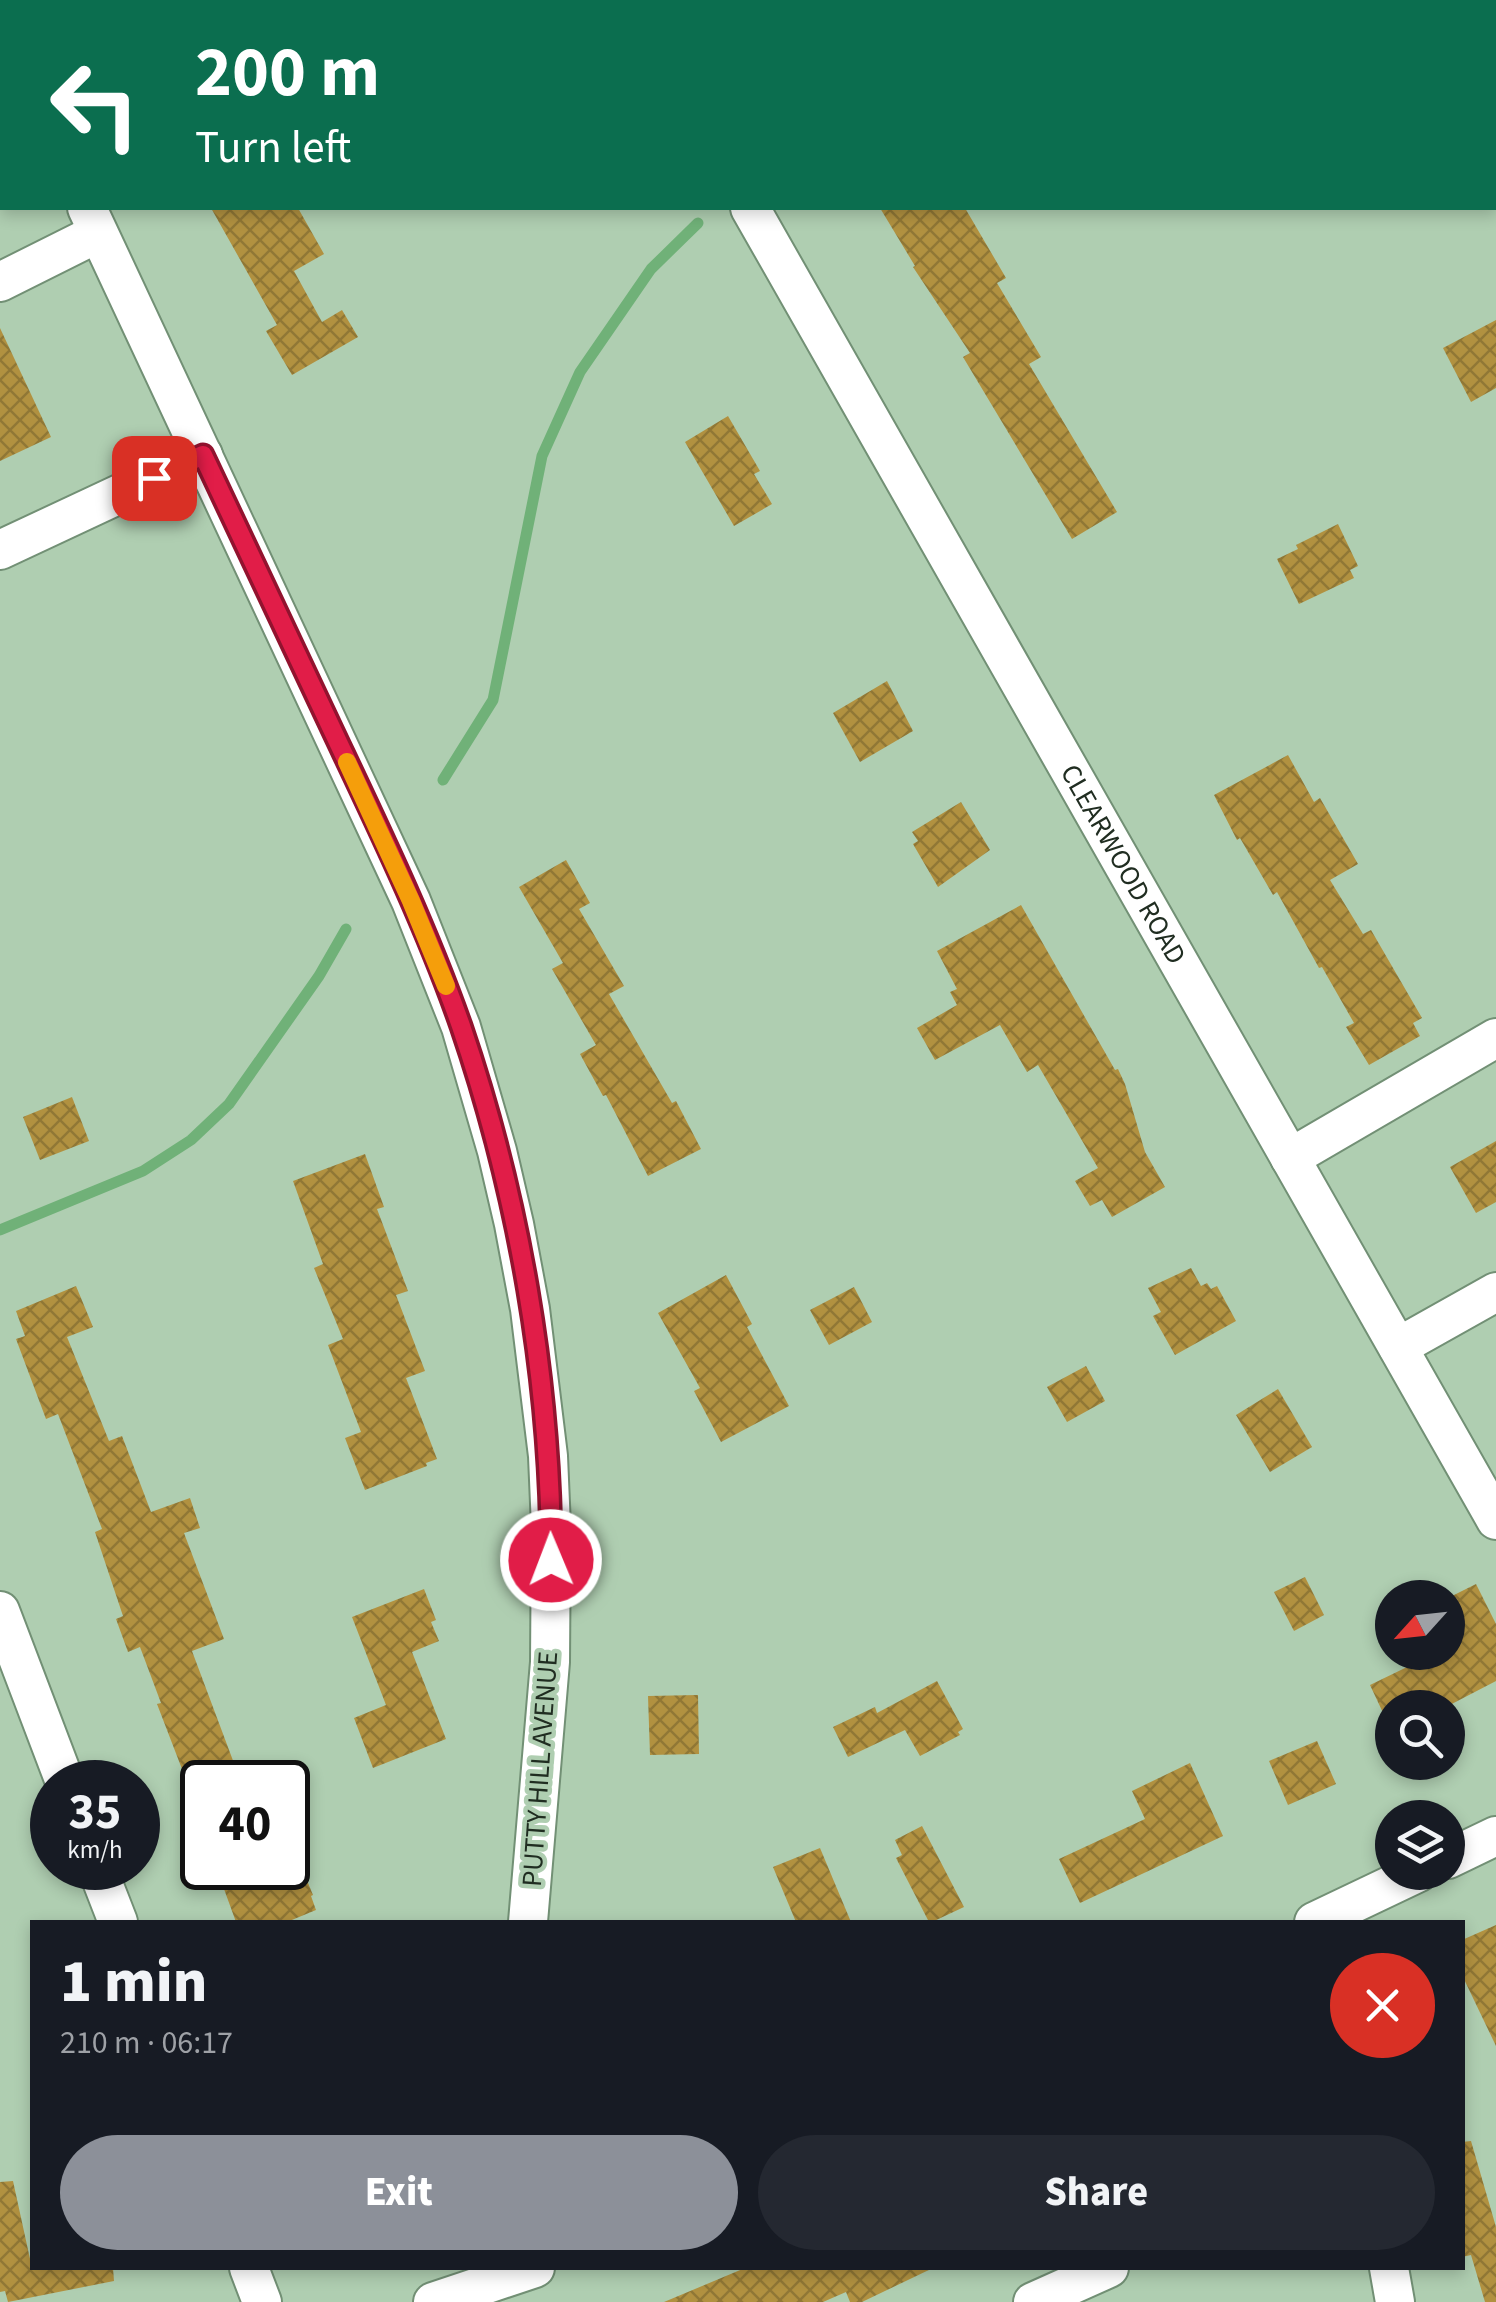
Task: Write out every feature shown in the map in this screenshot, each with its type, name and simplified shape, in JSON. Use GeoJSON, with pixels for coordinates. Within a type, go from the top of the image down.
{"type":"FeatureCollection","features":[{"type":"Feature","properties":{"kind":"street","name":"CLEARWOOD ROAD"},"geometry":{"type":"LineString","coordinates":[[751,210],[1496,1520]]}},
{"type":"Feature","properties":{"kind":"street"},"geometry":{"type":"LineString","coordinates":[[0,282],[93,220]]}},
{"type":"Feature","properties":{"kind":"street","name":"PUTTY HILL AVENUE"},"geometry":{"type":"LineString","coordinates":[[93,220],[370,810],[438,965],[480,1087],[514,1224],[530,1309],[551,1527],[550,1662],[528,1920]]}},
{"type":"Feature","properties":{"kind":"street"},"geometry":{"type":"LineString","coordinates":[[0,550],[203,455]]}},
{"type":"Feature","properties":{"kind":"street"},"geometry":{"type":"LineString","coordinates":[[1290,1158],[1496,1038]]}},
{"type":"Feature","properties":{"kind":"street"},"geometry":{"type":"LineString","coordinates":[[1398,1346],[1496,1292]]}},
{"type":"Feature","properties":{"kind":"street"},"geometry":{"type":"LineString","coordinates":[[0,1611],[57,1760]]}},
{"type":"Feature","properties":{"kind":"street"},"geometry":{"type":"LineString","coordinates":[[1465,1851],[1496,1836]]}},
{"type":"Feature","properties":{"kind":"street"},"geometry":{"type":"LineString","coordinates":[[106,1890],[117,1920]]}},
{"type":"Feature","properties":{"kind":"street"},"geometry":{"type":"LineString","coordinates":[[1318,1920],[1381,1890]]}},
{"type":"Feature","properties":{"kind":"street"},"geometry":{"type":"LineString","coordinates":[[250,2270],[262,2302]]}},
{"type":"Feature","properties":{"kind":"street"},"geometry":{"type":"LineString","coordinates":[[432,2302],[530,2270]]}},
{"type":"Feature","properties":{"kind":"street"},"geometry":{"type":"LineString","coordinates":[[536,2270],[543,2302]]}},
{"type":"Feature","properties":{"kind":"street"},"geometry":{"type":"LineString","coordinates":[[1034,2302],[1105,2270]]}},
{"type":"Feature","properties":{"kind":"street"},"geometry":{"type":"LineString","coordinates":[[1389,2270],[1395,2302]]}},
{"type":"Feature","properties":{"kind":"building"},"geometry":{"type":"Polygon","coordinates":[[[212,210],[299,210],[324,254],[294,271],[322,322],[342,310],[358,337],[292,375],[266,331],[277,325],[212,210]]]}},
{"type":"Feature","properties":{"kind":"building"},"geometry":{"type":"Polygon","coordinates":[[[881,210],[966,210],[1006,278],[997,283],[1041,357],[1029,364],[1117,512],[1072,539],[963,357],[970,353],[881,210]]]}},
{"type":"Feature","properties":{"kind":"building"},"geometry":{"type":"Polygon","coordinates":[[[1496,320],[1496,388],[1471,402],[1443,348],[1496,320]]]}},
{"type":"Feature","properties":{"kind":"building"},"geometry":{"type":"Polygon","coordinates":[[[0,328],[51,437],[0,461],[0,328]]]}},
{"type":"Feature","properties":{"kind":"building"},"geometry":{"type":"Polygon","coordinates":[[[728,416],[760,471],[754,474],[772,504],[734,526],[685,442],[728,416]]]}},
{"type":"Feature","properties":{"kind":"building"},"geometry":{"type":"Polygon","coordinates":[[[1338,524],[1358,566],[1350,570],[1354,578],[1299,604],[1277,559],[1338,524]]]}},
{"type":"Feature","properties":{"kind":"building"},"geometry":{"type":"Polygon","coordinates":[[[887,681],[913,731],[860,762],[833,713],[887,681]]]}},
{"type":"Feature","properties":{"kind":"building"},"geometry":{"type":"Polygon","coordinates":[[[1288,755],[1314,802],[1320,798],[1358,864],[1330,880],[1363,934],[1371,930],[1422,1018],[1413,1023],[1420,1036],[1369,1065],[1346,1027],[1354,1023],[1322,967],[1319,968],[1277,892],[1273,895],[1240,838],[1237,840],[1214,795],[1288,755]]]}},
{"type":"Feature","properties":{"kind":"building"},"geometry":{"type":"Polygon","coordinates":[[[961,802],[990,850],[938,887],[913,844],[918,841],[912,832],[961,802]]]}},
{"type":"Feature","properties":{"kind":"building"},"geometry":{"type":"Polygon","coordinates":[[[566,860],[590,903],[579,909],[624,986],[609,994],[672,1103],[676,1101],[701,1149],[648,1176],[580,1054],[596,1045],[552,969],[563,963],[519,887],[566,860]]]}},
{"type":"Feature","properties":{"kind":"building"},"geometry":{"type":"Polygon","coordinates":[[[1021,905],[1115,1070],[1118,1069],[1145,1152],[1165,1187],[1112,1217],[1102,1200],[1090,1206],[1075,1181],[1098,1168],[1038,1065],[1027,1072],[1000,1025],[935,1060],[917,1028],[957,1005],[950,992],[957,989],[937,951],[1021,905]]]}},
{"type":"Feature","properties":{"kind":"building"},"geometry":{"type":"Polygon","coordinates":[[[72,1097],[89,1141],[40,1160],[23,1117],[72,1097]]]}},
{"type":"Feature","properties":{"kind":"building"},"geometry":{"type":"Polygon","coordinates":[[[1496,1141],[1496,1202],[1476,1213],[1450,1167],[1496,1141]]]}},
{"type":"Feature","properties":{"kind":"building"},"geometry":{"type":"Polygon","coordinates":[[[365,1154],[384,1207],[377,1209],[408,1291],[396,1295],[425,1371],[406,1378],[437,1459],[365,1490],[345,1438],[361,1432],[328,1345],[343,1339],[314,1268],[323,1264],[293,1181],[365,1154]]]}},
{"type":"Feature","properties":{"kind":"building"},"geometry":{"type":"Polygon","coordinates":[[[1191,1268],[1201,1286],[1217,1286],[1236,1321],[1175,1355],[1153,1316],[1161,1312],[1148,1288],[1191,1268]]]}},
{"type":"Feature","properties":{"kind":"building"},"geometry":{"type":"Polygon","coordinates":[[[726,1275],[752,1324],[747,1327],[789,1406],[721,1442],[694,1391],[700,1388],[658,1313],[726,1275]]]}},
{"type":"Feature","properties":{"kind":"building"},"geometry":{"type":"Polygon","coordinates":[[[76,1286],[93,1327],[67,1337],[109,1441],[122,1436],[151,1512],[190,1498],[200,1528],[184,1533],[224,1639],[192,1651],[233,1760],[180,1760],[180,1764],[140,1647],[128,1652],[116,1619],[123,1616],[95,1532],[102,1529],[58,1414],[46,1419],[16,1339],[25,1336],[16,1311],[76,1286]]]}},
{"type":"Feature","properties":{"kind":"building"},"geometry":{"type":"Polygon","coordinates":[[[854,1287],[872,1322],[829,1345],[810,1310],[854,1287]]]}},
{"type":"Feature","properties":{"kind":"building"},"geometry":{"type":"Polygon","coordinates":[[[1086,1366],[1105,1401],[1067,1422],[1047,1387],[1086,1366]]]}},
{"type":"Feature","properties":{"kind":"building"},"geometry":{"type":"Polygon","coordinates":[[[1278,1389],[1312,1447],[1270,1472],[1236,1415],[1278,1389]]]}},
{"type":"Feature","properties":{"kind":"building"},"geometry":{"type":"Polygon","coordinates":[[[1305,1577],[1324,1615],[1294,1631],[1274,1592],[1305,1577]]]}},
{"type":"Feature","properties":{"kind":"building"},"geometry":{"type":"Polygon","coordinates":[[[1476,1584],[1496,1624],[1496,1681],[1465,1697],[1465,1690],[1375,1690],[1375,1696],[1370,1685],[1401,1670],[1465,1670],[1465,1590],[1476,1584]]]}},
{"type":"Feature","properties":{"kind":"building"},"geometry":{"type":"Polygon","coordinates":[[[424,1589],[439,1641],[412,1652],[446,1739],[373,1768],[354,1718],[386,1705],[352,1617],[424,1589]]]}},
{"type":"Feature","properties":{"kind":"building"},"geometry":{"type":"Polygon","coordinates":[[[937,1681],[963,1729],[958,1732],[960,1735],[920,1756],[905,1730],[848,1757],[833,1727],[875,1707],[877,1713],[937,1681]]]}},
{"type":"Feature","properties":{"kind":"building"},"geometry":{"type":"Polygon","coordinates":[[[698,1695],[699,1754],[650,1755],[648,1696],[698,1695]]]}},
{"type":"Feature","properties":{"kind":"building"},"geometry":{"type":"Polygon","coordinates":[[[1317,1741],[1336,1784],[1288,1805],[1269,1761],[1317,1741]]]}},
{"type":"Feature","properties":{"kind":"building"},"geometry":{"type":"Polygon","coordinates":[[[1190,1763],[1223,1836],[1080,1903],[1059,1859],[1145,1819],[1132,1791],[1190,1763]]]}},
{"type":"Feature","properties":{"kind":"building"},"geometry":{"type":"Polygon","coordinates":[[[922,1826],[964,1907],[928,1920],[896,1858],[902,1855],[895,1840],[922,1826]]]}},
{"type":"Feature","properties":{"kind":"building"},"geometry":{"type":"Polygon","coordinates":[[[820,1848],[850,1920],[795,1920],[773,1867],[820,1848]]]}},
{"type":"Feature","properties":{"kind":"building"},"geometry":{"type":"Polygon","coordinates":[[[310,1888],[313,1895],[316,1910],[292,1920],[235,1920],[224,1890],[310,1888]]]}},
{"type":"Feature","properties":{"kind":"building"},"geometry":{"type":"Polygon","coordinates":[[[1496,1925],[1496,2046],[1465,1981],[1465,1939],[1496,1925]]]}},
{"type":"Feature","properties":{"kind":"building"},"geometry":{"type":"Polygon","coordinates":[[[1471,2141],[1496,2227],[1496,2302],[1485,2302],[1471,2255],[1465,2256],[1465,2142],[1471,2141]]]}},
{"type":"Feature","properties":{"kind":"building"},"geometry":{"type":"Polygon","coordinates":[[[13,2181],[30,2270],[113,2270],[114,2281],[8,2302],[5,2291],[0,2292],[0,2182],[13,2181]]]}},
{"type":"Feature","properties":{"kind":"building"},"geometry":{"type":"Polygon","coordinates":[[[740,2270],[929,2270],[862,2302],[850,2302],[846,2292],[823,2302],[664,2302],[740,2270]]]}},
{"type":"Feature","properties":{"kind":"waterway"},"geometry":{"type":"LineString","coordinates":[[1429,0],[1438,0]]}},
{"type":"Feature","properties":{"kind":"waterway"},"geometry":{"type":"LineString","coordinates":[[443,780],[493,700],[542,456],[580,372],[651,269],[698,223]]}},
{"type":"Feature","properties":{"kind":"waterway"},"geometry":{"type":"LineString","coordinates":[[0,1230],[143,1171],[191,1140],[229,1104],[319,976],[346,929]]}},
{"type":"Feature","properties":{"kind":"slow traffic"},"geometry":{"type":"LineString","coordinates":[[347,762],[446,986]]}},
{"type":"Feature","properties":{"kind":"route"},"geometry":{"type":"LineString","coordinates":[[154,478],[203,455],[411,901],[461,1027],[497,1151],[530,1309],[548,1456],[551,1560]]}}]}
